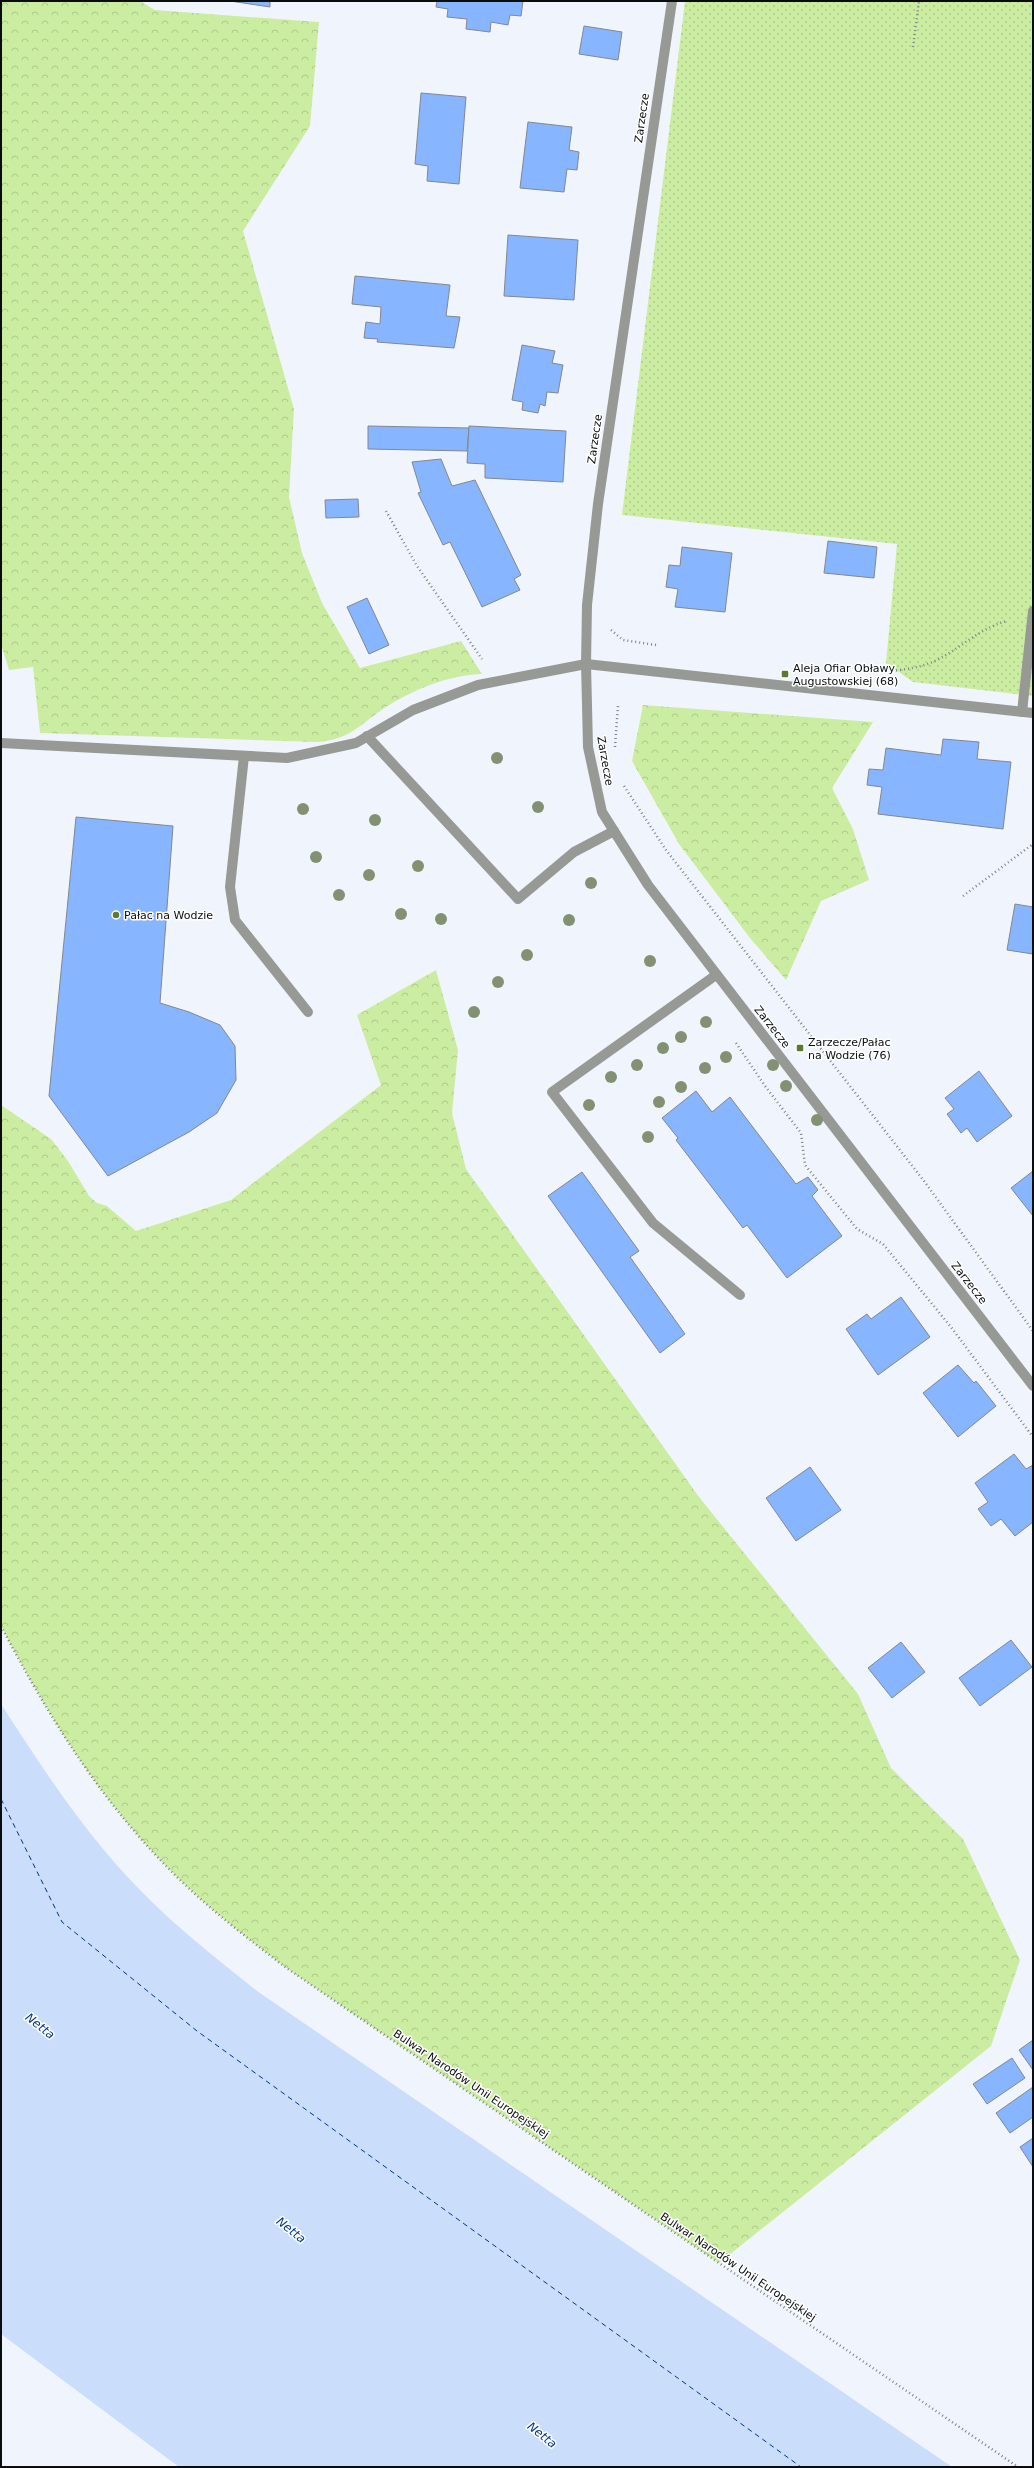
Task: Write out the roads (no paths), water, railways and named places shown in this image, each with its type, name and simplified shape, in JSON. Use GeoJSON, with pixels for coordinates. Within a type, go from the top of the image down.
{"type":"FeatureCollection","features":[{"type":"Feature","properties":{"kind":"street","name":"Zarzecze"},"geometry":{"type":"LineString","coordinates":[[672,1],[598,504],[587,605],[586,664],[588,747],[602,812],[648,885],[1033,1386]]}},
{"type":"Feature","properties":{"kind":"street"},"geometry":{"type":"LineString","coordinates":[[1022,712],[1032,616]]}},
{"type":"Feature","properties":{"kind":"street"},"geometry":{"type":"LineString","coordinates":[[1,743],[287,758],[356,743],[413,710],[478,685],[586,664],[1033,713]]}},
{"type":"Feature","properties":{"kind":"street"},"geometry":{"type":"LineString","coordinates":[[367,736],[518,899],[574,852],[614,830]]}},
{"type":"Feature","properties":{"kind":"street"},"geometry":{"type":"LineString","coordinates":[[244,756],[230,887],[236,920],[308,1012]]}},
{"type":"Feature","properties":{"kind":"street"},"geometry":{"type":"LineString","coordinates":[[716,975],[552,1092],[653,1223],[740,1296]]}},
{"type":"Feature","properties":{"kind":"water","name":"Netta"},"geometry":{"type":"Polygon","coordinates":[[[1,1704],[33,1753],[83,1824],[120,1869],[168,1917],[227,1967],[257,1991],[952,2467],[179,2467],[1,2334],[1,1704]]]}},
{"type":"Feature","properties":{"kind":"place","name":"Aleja Ofiar Obławy Augustowskiej (68)"},"geometry":{"type":"Point","coordinates":[785,674]}},
{"type":"Feature","properties":{"kind":"place","name":"Pałac na Wodzie"},"geometry":{"type":"Point","coordinates":[116,915]}},
{"type":"Feature","properties":{"kind":"place","name":"Zarzecze/Pałac na Wodzie (76)"},"geometry":{"type":"Point","coordinates":[800,1048]}}]}
